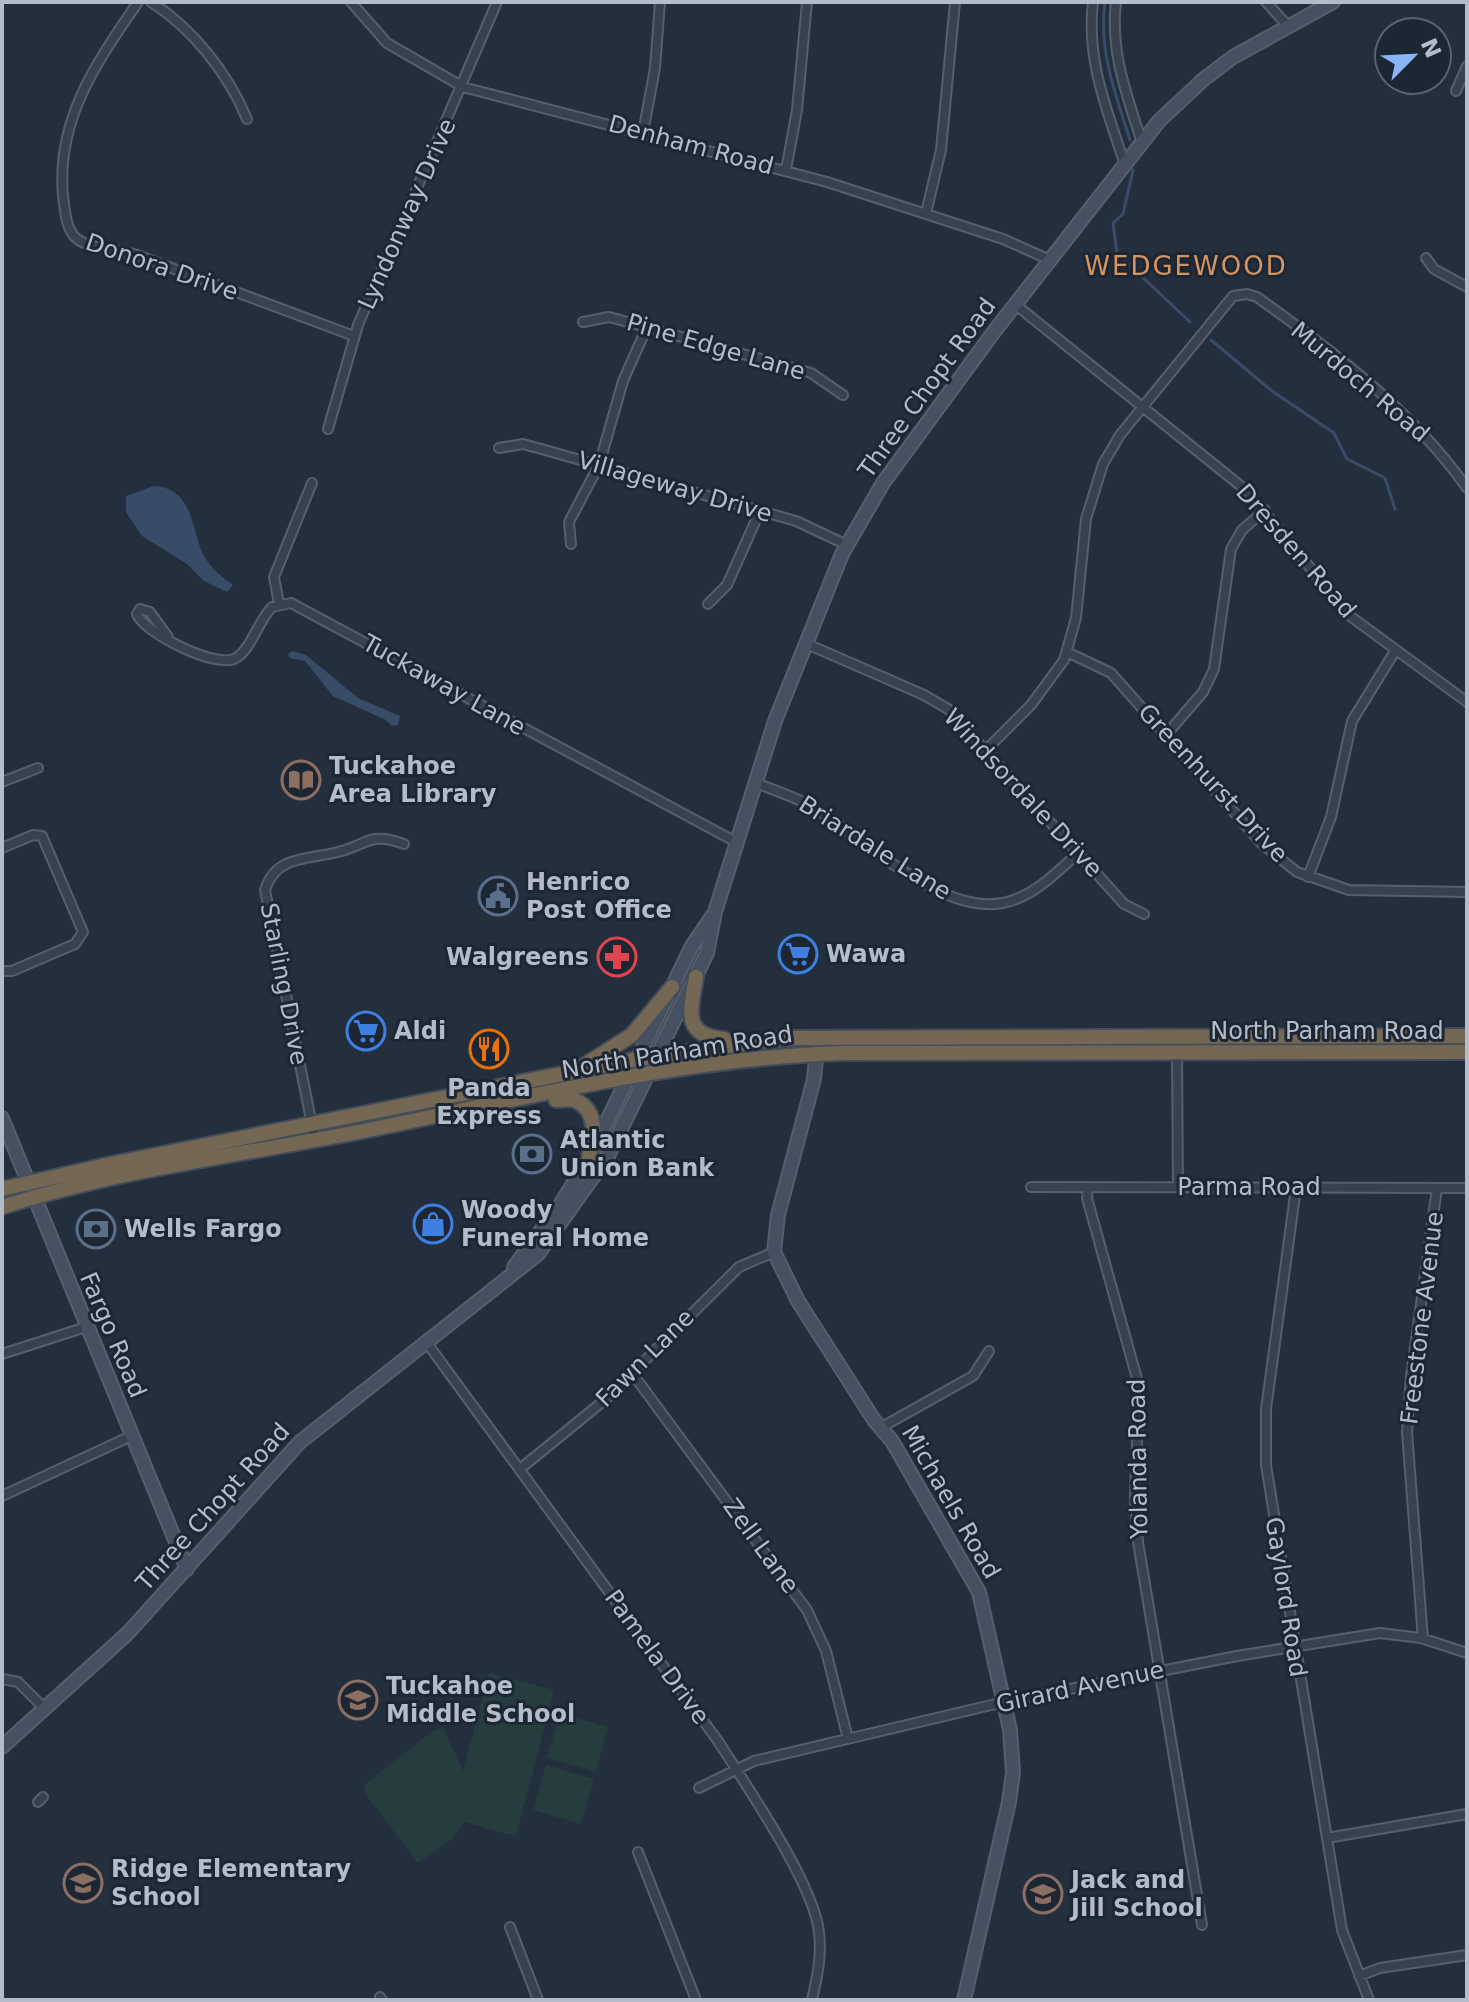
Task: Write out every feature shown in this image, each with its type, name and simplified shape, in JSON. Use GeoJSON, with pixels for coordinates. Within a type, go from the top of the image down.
{"type":"FeatureCollection","features":[{"type":"Feature","properties":{"kind":"highway"},"geometry":{"type":"LineString","coordinates":[[696,977],[690,1012],[698,1031],[708,1038],[744,1043]]}},
{"type":"Feature","properties":{"kind":"highway"},"geometry":{"type":"LineString","coordinates":[[573,1072],[632,1035],[672,987]]}},
{"type":"Feature","properties":{"kind":"highway","name":"North Parham Road"},"geometry":{"type":"LineString","coordinates":[[2,1189],[637,1059],[744,1043],[817,1037],[1467,1036]]}},
{"type":"Feature","properties":{"kind":"highway","name":"North Parham Road"},"geometry":{"type":"LineString","coordinates":[[2,1207],[34,1197],[315,1140],[649,1074],[739,1060],[817,1054],[1467,1052]]}},
{"type":"Feature","properties":{"kind":"highway"},"geometry":{"type":"LineString","coordinates":[[496,1104],[526,1106],[568,1098],[578,1101],[588,1108],[593,1120],[589,1158]]}},
{"type":"Feature","properties":{"kind":"main road","name":"Three Chopt Road"},"geometry":{"type":"LineString","coordinates":[[2,1747],[128,1633],[294,1448],[538,1254],[580,1200],[608,1156],[707,953],[715,912],[753,782],[847,545],[883,483],[1050,260],[1159,121],[1204,79],[1242,52],[1333,2]]}},
{"type":"Feature","properties":{"kind":"main road","name":"Three Chopt Road"},"geometry":{"type":"LineString","coordinates":[[505,1279],[560,1205],[589,1158],[692,946],[715,912]]}},
{"type":"Feature","properties":{"kind":"main road"},"geometry":{"type":"LineString","coordinates":[[774,1252],[778,1215],[814,1079],[817,1037]]}},
{"type":"Feature","properties":{"kind":"main road","name":"Fargo Road"},"geometry":{"type":"LineString","coordinates":[[2,1118],[187,1569]]}},
{"type":"Feature","properties":{"kind":"main road","name":"Michaels Road"},"geometry":{"type":"LineString","coordinates":[[774,1252],[798,1301],[882,1427],[971,1572],[985,1612],[1004,1702],[1013,1772],[964,2000]]}},
{"type":"Feature","properties":{"kind":"street","name":"Donora Drive"},"geometry":{"type":"LineString","coordinates":[[138,2],[96,63],[72,114],[63,183],[67,223],[73,235],[88,244],[132,253],[354,336]]}},
{"type":"Feature","properties":{"kind":"street"},"geometry":{"type":"LineString","coordinates":[[151,2],[197,41],[234,91],[247,119]]}},
{"type":"Feature","properties":{"kind":"street","name":"Denham Road"},"geometry":{"type":"LineString","coordinates":[[351,2],[387,43],[463,87],[786,170],[926,213],[1050,260]]}},
{"type":"Feature","properties":{"kind":"street","name":"Lyndonway Drive"},"geometry":{"type":"LineString","coordinates":[[328,429],[354,336],[497,2]]}},
{"type":"Feature","properties":{"kind":"street"},"geometry":{"type":"LineString","coordinates":[[643,133],[655,68],[660,2]]}},
{"type":"Feature","properties":{"kind":"street"},"geometry":{"type":"LineString","coordinates":[[786,170],[797,110],[807,2]]}},
{"type":"Feature","properties":{"kind":"street"},"geometry":{"type":"LineString","coordinates":[[926,213],[941,150],[955,2]]}},
{"type":"Feature","properties":{"kind":"street"},"geometry":{"type":"LineString","coordinates":[[1093,2],[1091,44],[1094,66],[1125,165]]}},
{"type":"Feature","properties":{"kind":"street"},"geometry":{"type":"LineString","coordinates":[[1116,2],[1113,30],[1117,63],[1142,143]]}},
{"type":"Feature","properties":{"kind":"street"},"geometry":{"type":"LineString","coordinates":[[1266,2],[1289,27]]}},
{"type":"Feature","properties":{"kind":"street"},"geometry":{"type":"LineString","coordinates":[[1456,91],[1467,66]]}},
{"type":"Feature","properties":{"kind":"street"},"geometry":{"type":"LineString","coordinates":[[1426,258],[1434,269],[1467,287]]}},
{"type":"Feature","properties":{"kind":"street","name":"Murdoch Road"},"geometry":{"type":"LineString","coordinates":[[1143,406],[1228,301],[1241,294],[1253,296],[1397,406],[1426,434],[1466,482]]}},
{"type":"Feature","properties":{"kind":"street","name":"Dresden Road"},"geometry":{"type":"LineString","coordinates":[[1016,305],[1230,476],[1265,510],[1350,616],[1467,702]]}},
{"type":"Feature","properties":{"kind":"street","name":"Pine Edge Lane"},"geometry":{"type":"LineString","coordinates":[[583,322],[609,317],[811,373],[843,395]]}},
{"type":"Feature","properties":{"kind":"street"},"geometry":{"type":"LineString","coordinates":[[571,544],[572,513],[599,465],[623,381],[647,327]]}},
{"type":"Feature","properties":{"kind":"street"},"geometry":{"type":"LineString","coordinates":[[987,749],[1046,687],[1067,652],[1076,618],[1091,497],[1115,442],[1143,406]]}},
{"type":"Feature","properties":{"kind":"street","name":"Villageway Drive"},"geometry":{"type":"LineString","coordinates":[[499,448],[523,444],[599,465],[818,529],[847,545]]}},
{"type":"Feature","properties":{"kind":"street"},"geometry":{"type":"LineString","coordinates":[[168,637],[207,659],[225,662],[241,654],[262,618],[279,604],[274,577],[312,483]]}},
{"type":"Feature","properties":{"kind":"street"},"geometry":{"type":"LineString","coordinates":[[1166,735],[1207,686],[1217,658],[1231,549],[1242,530],[1265,510]]}},
{"type":"Feature","properties":{"kind":"street"},"geometry":{"type":"LineString","coordinates":[[708,604],[727,585],[760,511]]}},
{"type":"Feature","properties":{"kind":"street","name":"Tuckaway Lane"},"geometry":{"type":"LineString","coordinates":[[279,604],[297,605],[736,842]]}},
{"type":"Feature","properties":{"kind":"street","name":"Windsordale Drive"},"geometry":{"type":"LineString","coordinates":[[807,644],[936,701],[961,720],[1124,904],[1144,914]]}},
{"type":"Feature","properties":{"kind":"street"},"geometry":{"type":"LineString","coordinates":[[1308,877],[1331,817],[1352,721],[1395,651]]}},
{"type":"Feature","properties":{"kind":"street","name":"Greenhurst Drive"},"geometry":{"type":"LineString","coordinates":[[1067,652],[1111,673],[1262,844],[1285,864],[1308,877],[1349,890],[1467,892]]}},
{"type":"Feature","properties":{"kind":"street"},"geometry":{"type":"LineString","coordinates":[[2,782],[38,768]]}},
{"type":"Feature","properties":{"kind":"street","name":"Briardale Lane"},"geometry":{"type":"LineString","coordinates":[[753,782],[812,807],[940,892],[971,903],[1004,902],[1026,895],[1078,853]]}},
{"type":"Feature","properties":{"kind":"street"},"geometry":{"type":"LineString","coordinates":[[2,848],[33,835],[42,836],[83,932],[75,944],[12,971],[2,971]]}},
{"type":"Feature","properties":{"kind":"street","name":"Starling Drive"},"geometry":{"type":"LineString","coordinates":[[315,1140],[265,890],[270,875],[293,860],[339,852],[373,838],[404,844]]}},
{"type":"Feature","properties":{"kind":"street"},"geometry":{"type":"LineString","coordinates":[[1177,1036],[1178,1186]]}},
{"type":"Feature","properties":{"kind":"street","name":"Parma Road"},"geometry":{"type":"LineString","coordinates":[[1031,1187],[1467,1188]]}},
{"type":"Feature","properties":{"kind":"street","name":"Yolanda Road"},"geometry":{"type":"LineString","coordinates":[[1088,1187],[1087,1198],[1139,1386],[1136,1517],[1158,1670],[1202,1925]]}},
{"type":"Feature","properties":{"kind":"street","name":"Gaylord Road"},"geometry":{"type":"LineString","coordinates":[[1296,1188],[1264,1438],[1270,1501],[1293,1647],[1342,1930],[1369,2000]]}},
{"type":"Feature","properties":{"kind":"street","name":"Freestone Avenue"},"geometry":{"type":"LineString","coordinates":[[1423,1639],[1407,1432],[1411,1376],[1437,1188]]}},
{"type":"Feature","properties":{"kind":"street","name":"Fawn Lane"},"geometry":{"type":"LineString","coordinates":[[520,1469],[575,1426],[739,1267],[774,1252]]}},
{"type":"Feature","properties":{"kind":"street"},"geometry":{"type":"LineString","coordinates":[[2,1354],[86,1327]]}},
{"type":"Feature","properties":{"kind":"street","name":"Pamela Drive"},"geometry":{"type":"LineString","coordinates":[[427,1343],[736,1769],[812,1906],[819,1935],[819,1965],[812,2000]]}},
{"type":"Feature","properties":{"kind":"street"},"geometry":{"type":"LineString","coordinates":[[882,1427],[973,1376],[989,1351]]}},
{"type":"Feature","properties":{"kind":"street","name":"Zell Lane"},"geometry":{"type":"LineString","coordinates":[[632,1373],[807,1610],[826,1651],[848,1739]]}},
{"type":"Feature","properties":{"kind":"street"},"geometry":{"type":"LineString","coordinates":[[2,1496],[131,1436]]}},
{"type":"Feature","properties":{"kind":"street","name":"Girard Avenue"},"geometry":{"type":"LineString","coordinates":[[699,1788],[754,1761],[1004,1702],[1158,1670],[1380,1633],[1423,1639],[1467,1653]]}},
{"type":"Feature","properties":{"kind":"street"},"geometry":{"type":"LineString","coordinates":[[2,1679],[18,1682],[45,1709]]}},
{"type":"Feature","properties":{"kind":"street"},"geometry":{"type":"LineString","coordinates":[[1327,1838],[1467,1814]]}},
{"type":"Feature","properties":{"kind":"street"},"geometry":{"type":"LineString","coordinates":[[638,1852],[696,2000]]}},
{"type":"Feature","properties":{"kind":"street"},"geometry":{"type":"LineString","coordinates":[[510,1927],[538,2000]]}},
{"type":"Feature","properties":{"kind":"street"},"geometry":{"type":"LineString","coordinates":[[1359,1976],[1380,1968],[1467,1955]]}},
{"type":"Feature","properties":{"kind":"green space"},"geometry":{"type":"Polygon","coordinates":[[[489,1673],[554,1690],[516,1836],[464,1822],[452,1839],[418,1863],[367,1796],[364,1785],[433,1731],[443,1727],[463,1771],[489,1673]]]}},
{"type":"Feature","properties":{"kind":"green space"},"geometry":{"type":"Polygon","coordinates":[[[560,1713],[608,1727],[596,1772],[547,1758],[560,1713]]]}},
{"type":"Feature","properties":{"kind":"green space"},"geometry":{"type":"Polygon","coordinates":[[[546,1765],[594,1779],[581,1824],[533,1810],[546,1765]]]}},
{"type":"Feature","properties":{"kind":"water"},"geometry":{"type":"Polygon","coordinates":[[[154,486],[166,488],[182,499],[205,558],[233,585],[227,592],[204,581],[187,564],[142,536],[126,512],[126,496],[154,486]]]}},
{"type":"Feature","properties":{"kind":"water"},"geometry":{"type":"Polygon","coordinates":[[[292,651],[306,655],[358,698],[400,716],[398,725],[392,726],[386,720],[333,696],[305,661],[290,658],[288,654],[292,651]]]}},
{"type":"Feature","properties":{"kind":"waterway"},"geometry":{"type":"LineString","coordinates":[[1105,2],[1106,55],[1130,140]]}},
{"type":"Feature","properties":{"kind":"waterway"},"geometry":{"type":"LineString","coordinates":[[1133,170],[1123,214],[1113,223],[1117,253],[1190,322]]}},
{"type":"Feature","properties":{"kind":"waterway"},"geometry":{"type":"LineString","coordinates":[[1211,340],[1272,391],[1334,433],[1347,459],[1385,478],[1395,509]]}},
{"type":"Feature","properties":{"kind":"place","name":"Tuckahoe Area Library"},"geometry":{"type":"Point","coordinates":[301,780]}},
{"type":"Feature","properties":{"kind":"place","name":"Henrico Post Office"},"geometry":{"type":"Point","coordinates":[498,896]}},
{"type":"Feature","properties":{"kind":"place","name":"Wawa"},"geometry":{"type":"Point","coordinates":[798,954]}},
{"type":"Feature","properties":{"kind":"place","name":"Walgreens"},"geometry":{"type":"Point","coordinates":[617,957]}},
{"type":"Feature","properties":{"kind":"place","name":"Aldi"},"geometry":{"type":"Point","coordinates":[366,1031]}},
{"type":"Feature","properties":{"kind":"place","name":"Panda Express"},"geometry":{"type":"Point","coordinates":[489,1049]}},
{"type":"Feature","properties":{"kind":"place","name":"Atlantic Union Bank"},"geometry":{"type":"Point","coordinates":[532,1154]}},
{"type":"Feature","properties":{"kind":"place","name":"Woody Funeral Home"},"geometry":{"type":"Point","coordinates":[433,1224]}},
{"type":"Feature","properties":{"kind":"place","name":"Wells Fargo"},"geometry":{"type":"Point","coordinates":[96,1229]}},
{"type":"Feature","properties":{"kind":"place","name":"Tuckahoe Middle School"},"geometry":{"type":"Point","coordinates":[358,1700]}},
{"type":"Feature","properties":{"kind":"place","name":"Ridge Elementary School"},"geometry":{"type":"Point","coordinates":[83,1883]}},
{"type":"Feature","properties":{"kind":"place","name":"Jack and Jill School"},"geometry":{"type":"Point","coordinates":[1043,1894]}},
{"type":"Feature","properties":{"kind":"district","name":"WEDGEWOOD"},"geometry":{"type":"Point","coordinates":[1186,266]}}]}
